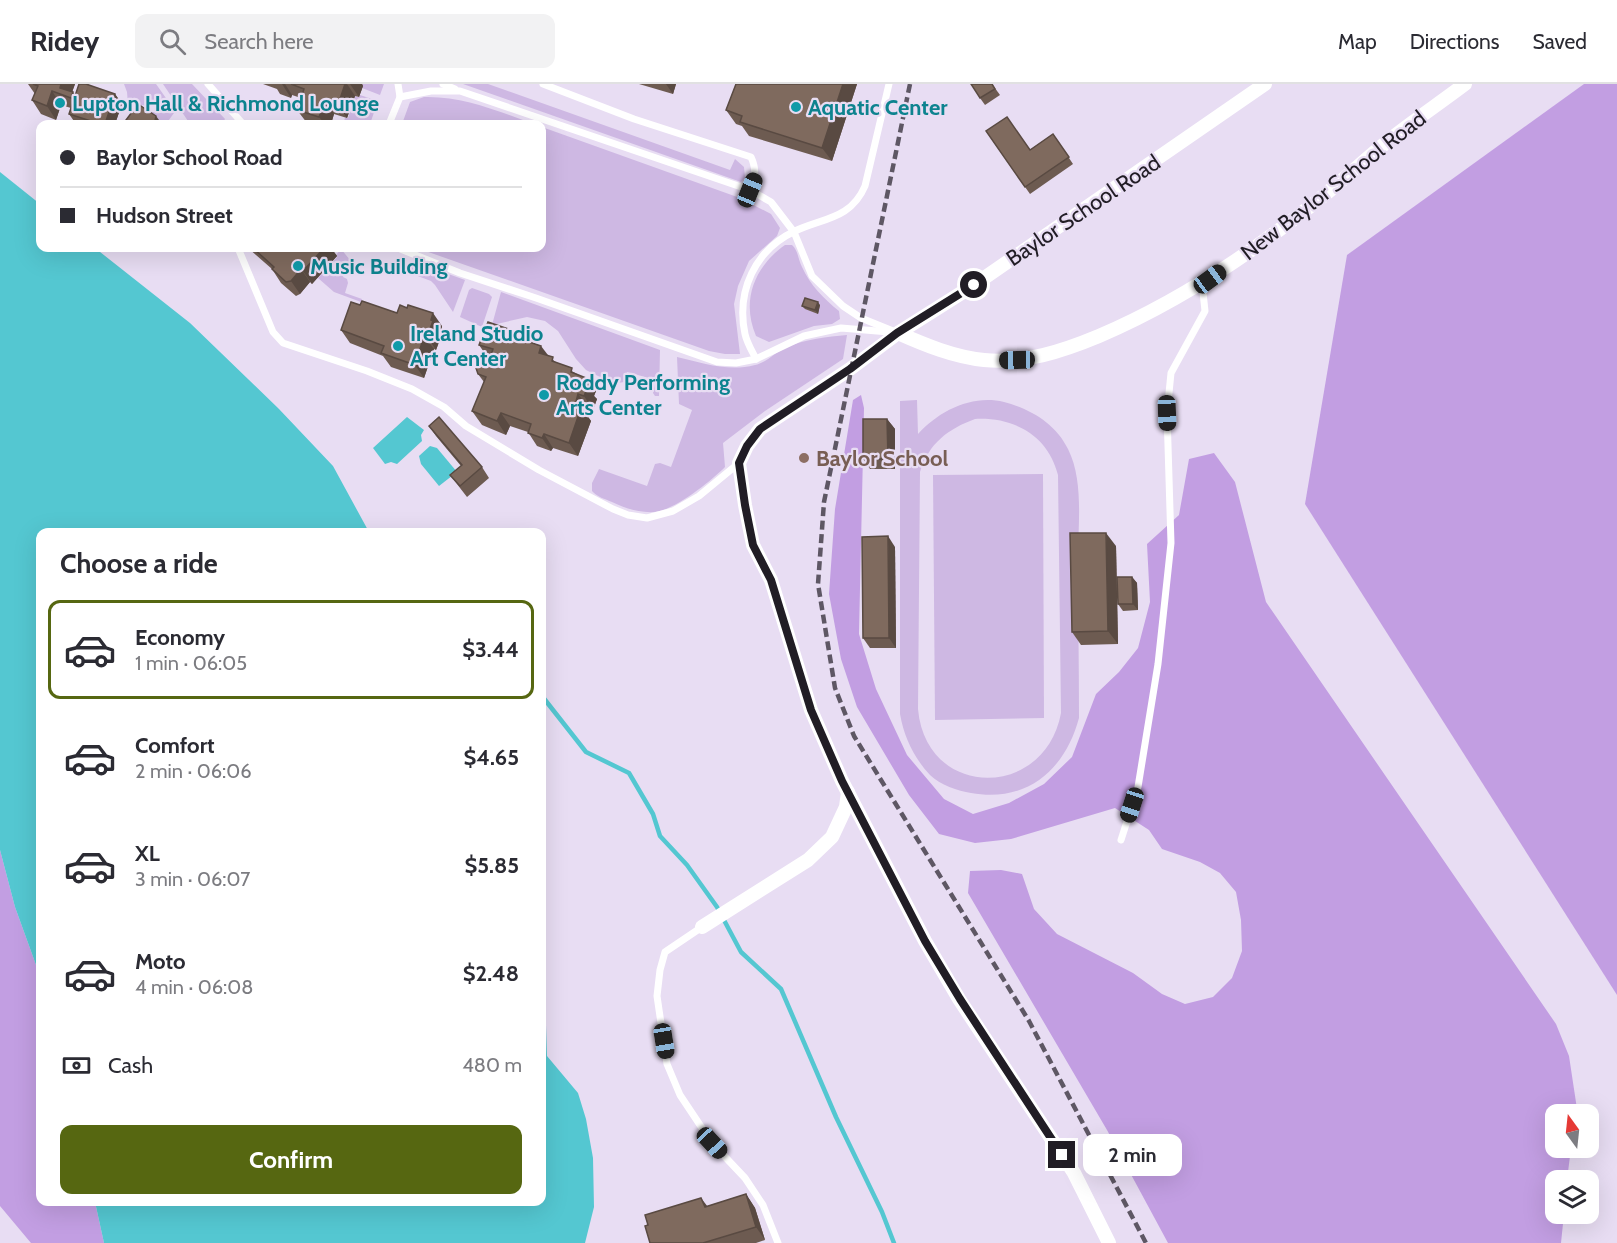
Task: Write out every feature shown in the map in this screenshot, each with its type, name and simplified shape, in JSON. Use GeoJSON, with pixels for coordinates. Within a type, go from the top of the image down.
{"type":"FeatureCollection","features":[{"type":"Feature","properties":{"kind":"street","name":"Baylor School Road"},"geometry":{"type":"LineString","coordinates":[[739,463],[747,446],[760,429],[850,369],[897,333],[974,285],[1265,84]]}},
{"type":"Feature","properties":{"kind":"street","name":"New Baylor School Road"},"geometry":{"type":"LineString","coordinates":[[897,333],[927,346],[962,356],[984,360],[1017,360],[1063,351],[1133,321],[1202,283],[1308,208],[1389,140],[1465,84]]}},
{"type":"Feature","properties":{"kind":"street"},"geometry":{"type":"LineString","coordinates":[[739,463],[753,545],[771,580],[811,710],[848,792],[925,941],[960,999],[1074,1173],[1109,1243]]}},
{"type":"Feature","properties":{"kind":"street"},"geometry":{"type":"LineString","coordinates":[[702,927],[808,860],[832,837],[846,807],[848,792]]}},
{"type":"Feature","properties":{"kind":"lane"},"geometry":{"type":"LineString","coordinates":[[208,84],[240,120]]}},
{"type":"Feature","properties":{"kind":"lane"},"geometry":{"type":"LineString","coordinates":[[391,120],[400,97],[398,84]]}},
{"type":"Feature","properties":{"kind":"lane"},"geometry":{"type":"LineString","coordinates":[[443,84],[545,120]]}},
{"type":"Feature","properties":{"kind":"lane"},"geometry":{"type":"LineString","coordinates":[[543,84],[634,119],[751,157],[756,167],[755,178],[750,190]]}},
{"type":"Feature","properties":{"kind":"lane"},"geometry":{"type":"LineString","coordinates":[[756,359],[746,336],[742,315],[744,295],[752,270],[761,256],[794,232],[841,214],[860,199],[889,84]]}},
{"type":"Feature","properties":{"kind":"lane"},"geometry":{"type":"LineString","coordinates":[[400,97],[431,91],[460,91]]}},
{"type":"Feature","properties":{"kind":"lane"},"geometry":{"type":"LineString","coordinates":[[546,120],[750,190],[771,202],[794,232],[812,276],[843,306],[861,318],[897,333]]}},
{"type":"Feature","properties":{"kind":"lane"},"geometry":{"type":"LineString","coordinates":[[240,252],[273,332],[283,343],[367,371],[412,389],[444,407],[466,426],[613,509],[647,518],[665,514],[699,496],[739,463]]}},
{"type":"Feature","properties":{"kind":"lane"},"geometry":{"type":"LineString","coordinates":[[408,252],[460,273],[717,362],[736,363],[756,359],[804,336],[841,328],[897,333]]}},
{"type":"Feature","properties":{"kind":"lane"},"geometry":{"type":"LineString","coordinates":[[1121,840],[1138,787],[1161,631],[1171,543],[1167,413],[1171,373],[1205,311],[1202,283]]}},
{"type":"Feature","properties":{"kind":"lane"},"geometry":{"type":"LineString","coordinates":[[702,927],[665,952],[660,970],[657,996],[668,1064],[680,1095],[712,1143],[745,1178],[763,1205],[778,1243]]}},
{"type":"Feature","properties":{"kind":"shaded area"},"geometry":{"type":"Polygon","coordinates":[[[124,84],[156,84],[173,108],[128,104],[124,84]]]}},
{"type":"Feature","properties":{"kind":"shaded area"},"geometry":{"type":"Polygon","coordinates":[[[163,84],[192,84],[225,119],[187,120],[163,84]]]}},
{"type":"Feature","properties":{"kind":"shaded area"},"geometry":{"type":"Polygon","coordinates":[[[361,84],[384,84],[380,95],[362,88],[361,84]]]}},
{"type":"Feature","properties":{"kind":"shaded area"},"geometry":{"type":"Polygon","coordinates":[[[463,84],[488,84],[730,170],[735,159],[744,167],[745,178],[741,182],[463,84]]]}},
{"type":"Feature","properties":{"kind":"shaded area"},"geometry":{"type":"Polygon","coordinates":[[[1584,84],[1617,84],[1617,995],[1305,504],[1347,255],[1584,84]]]}},
{"type":"Feature","properties":{"kind":"shaded area"},"geometry":{"type":"Polygon","coordinates":[[[360,95],[378,101],[371,120],[344,120],[348,118],[355,96],[360,95]]]}},
{"type":"Feature","properties":{"kind":"shaded area"},"geometry":{"type":"Polygon","coordinates":[[[424,97],[453,99],[493,109],[523,120],[403,120],[410,102],[424,97]]]}},
{"type":"Feature","properties":{"kind":"shaded area"},"geometry":{"type":"Polygon","coordinates":[[[152,112],[174,113],[169,120],[152,120],[147,117],[152,112]]]}},
{"type":"Feature","properties":{"kind":"shaded area"},"geometry":{"type":"Polygon","coordinates":[[[546,128],[740,198],[771,214],[780,228],[777,236],[749,261],[738,286],[734,304],[740,354],[709,351],[428,252],[546,252],[546,128]]]}},
{"type":"Feature","properties":{"kind":"shaded area"},"geometry":{"type":"Polygon","coordinates":[[[785,245],[794,247],[809,280],[839,311],[840,319],[832,324],[814,326],[769,342],[756,336],[752,323],[750,298],[758,274],[774,254],[785,245]]]}},
{"type":"Feature","properties":{"kind":"shaded area"},"geometry":{"type":"Polygon","coordinates":[[[338,252],[343,252],[355,266],[353,269],[346,270],[343,277],[348,283],[345,293],[362,299],[361,302],[334,292],[318,278],[337,257],[338,252]]]}},
{"type":"Feature","properties":{"kind":"shaded area"},"geometry":{"type":"Polygon","coordinates":[[[415,262],[465,280],[453,312],[431,281],[407,272],[415,262]]]}},
{"type":"Feature","properties":{"kind":"shaded area"},"geometry":{"type":"Polygon","coordinates":[[[472,288],[492,297],[482,327],[460,317],[469,290],[472,288]]]}},
{"type":"Feature","properties":{"kind":"shaded area"},"geometry":{"type":"Polygon","coordinates":[[[501,292],[660,350],[659,396],[653,393],[656,380],[627,372],[624,382],[618,383],[586,370],[558,331],[545,321],[527,317],[492,325],[501,292]]]}},
{"type":"Feature","properties":{"kind":"shaded area"},"geometry":{"type":"Polygon","coordinates":[[[847,335],[843,359],[765,411],[723,443],[725,467],[682,501],[662,510],[643,512],[622,506],[592,491],[592,483],[599,469],[647,486],[655,464],[660,463],[671,467],[692,410],[679,404],[677,357],[716,366],[745,367],[760,364],[794,344],[847,335]]]}},
{"type":"Feature","properties":{"kind":"shaded area"},"geometry":{"type":"Polygon","coordinates":[[[861,395],[864,408],[859,634],[876,689],[907,755],[944,799],[973,814],[1009,803],[1044,784],[1072,757],[1096,694],[1119,672],[1138,648],[1150,602],[1147,544],[1179,515],[1189,459],[1214,453],[1235,482],[1266,602],[1556,1024],[1569,1056],[1576,1104],[1545,1104],[1545,1158],[1570,1158],[1568,1170],[1545,1170],[1545,1224],[1563,1224],[1561,1243],[1168,1243],[1107,1130],[968,893],[970,871],[1001,870],[1022,874],[1034,909],[1057,934],[1133,973],[1162,994],[1185,1004],[1213,997],[1232,978],[1242,951],[1241,920],[1236,892],[1220,873],[1200,862],[1162,849],[1149,830],[1115,808],[1011,839],[975,843],[939,834],[909,795],[857,707],[841,659],[829,594],[835,509],[853,400],[861,395]]]}},
{"type":"Feature","properties":{"kind":"shaded area"},"geometry":{"type":"Polygon","coordinates":[[[917,400],[918,434],[936,418],[957,406],[980,400],[1014,405],[1033,413],[1050,425],[1063,440],[1073,461],[1079,503],[1079,718],[1073,737],[1053,767],[1041,779],[1010,793],[991,795],[971,793],[939,782],[924,768],[915,754],[902,723],[900,714],[900,401],[917,400]],[[975,419],[956,427],[941,438],[929,453],[920,472],[918,709],[926,739],[941,760],[963,773],[987,778],[1011,774],[1033,762],[1051,742],[1061,713],[1058,475],[1053,461],[1038,439],[1016,425],[989,419],[975,419]]]}},
{"type":"Feature","properties":{"kind":"shaded area"},"geometry":{"type":"Polygon","coordinates":[[[1043,474],[1044,718],[935,720],[933,475],[1043,474]]]}},
{"type":"Feature","properties":{"kind":"shaded area"},"geometry":{"type":"Polygon","coordinates":[[[0,850],[15,907],[36,965],[36,1206],[96,1206],[104,1243],[31,1243],[0,1206],[0,850]]]}},
{"type":"Feature","properties":{"kind":"water"},"geometry":{"type":"Polygon","coordinates":[[[0,172],[36,201],[36,252],[100,252],[190,323],[279,409],[333,466],[367,528],[36,528],[36,965],[15,907],[0,850],[0,172]]]}},
{"type":"Feature","properties":{"kind":"water"},"geometry":{"type":"Polygon","coordinates":[[[407,417],[424,430],[421,435],[422,441],[397,464],[391,462],[385,464],[373,448],[407,417]]]}},
{"type":"Feature","properties":{"kind":"water"},"geometry":{"type":"Polygon","coordinates":[[[430,446],[437,448],[457,472],[439,486],[421,464],[419,456],[430,446]]]}},
{"type":"Feature","properties":{"kind":"water"},"geometry":{"type":"Polygon","coordinates":[[[546,1025],[547,1056],[578,1093],[586,1119],[593,1158],[594,1207],[585,1243],[104,1243],[96,1206],[546,1206],[546,1025]]]}},
{"type":"Feature","properties":{"kind":"building"},"geometry":{"type":"Polygon","coordinates":[[[33,84],[61,84],[60,88],[73,92],[71,98],[52,91],[47,106],[32,100],[38,86],[33,84]]]}},
{"type":"Feature","properties":{"kind":"building"},"geometry":{"type":"Polygon","coordinates":[[[79,84],[86,84],[115,94],[106,120],[88,120],[69,114],[79,84]]]}},
{"type":"Feature","properties":{"kind":"building"},"geometry":{"type":"Polygon","coordinates":[[[291,84],[345,84],[338,105],[325,101],[319,117],[297,110],[304,89],[291,84]]]}},
{"type":"Feature","properties":{"kind":"building","name":"Aquatic Center"},"geometry":{"type":"Polygon","coordinates":[[[736,84],[843,84],[822,148],[740,122],[742,116],[726,110],[736,84]]]}},
{"type":"Feature","properties":{"kind":"building"},"geometry":{"type":"Polygon","coordinates":[[[971,84],[992,84],[995,89],[980,98],[971,84]]]}},
{"type":"Feature","properties":{"kind":"building"},"geometry":{"type":"Polygon","coordinates":[[[138,104],[156,116],[155,120],[126,120],[138,104]]]}},
{"type":"Feature","properties":{"kind":"building"},"geometry":{"type":"Polygon","coordinates":[[[1007,117],[1030,150],[1053,134],[1069,157],[1025,187],[986,131],[1007,117]]]}},
{"type":"Feature","properties":{"kind":"building"},"geometry":{"type":"Polygon","coordinates":[[[257,252],[320,252],[291,281],[286,282],[272,269],[274,267],[257,252]]]}},
{"type":"Feature","properties":{"kind":"building"},"geometry":{"type":"Polygon","coordinates":[[[805,298],[818,302],[815,310],[802,306],[805,298]]]}},
{"type":"Feature","properties":{"kind":"building","name":"Ireland Studio Art Center"},"geometry":{"type":"Polygon","coordinates":[[[362,301],[397,313],[400,305],[407,308],[408,305],[433,313],[431,320],[433,321],[427,336],[424,336],[415,365],[381,353],[384,346],[341,330],[351,302],[360,305],[362,301]]]}},
{"type":"Feature","properties":{"kind":"building","name":"Roddy Performing Arts Center"},"geometry":{"type":"Polygon","coordinates":[[[488,322],[514,331],[512,336],[541,346],[539,353],[553,357],[552,361],[572,368],[571,372],[586,378],[584,385],[588,386],[584,396],[578,394],[575,405],[581,408],[569,443],[544,434],[542,438],[528,433],[531,424],[501,413],[497,421],[472,411],[486,377],[478,374],[476,368],[481,364],[487,367],[493,349],[479,345],[488,322]]]}},
{"type":"Feature","properties":{"kind":"building"},"geometry":{"type":"Polygon","coordinates":[[[439,417],[482,467],[460,486],[450,475],[462,465],[429,426],[439,417]]]}},
{"type":"Feature","properties":{"kind":"building"},"geometry":{"type":"Polygon","coordinates":[[[863,419],[887,419],[888,459],[863,459],[863,419]]]}},
{"type":"Feature","properties":{"kind":"building"},"geometry":{"type":"Polygon","coordinates":[[[1070,533],[1106,533],[1108,631],[1072,632],[1070,533]]]}},
{"type":"Feature","properties":{"kind":"building"},"geometry":{"type":"Polygon","coordinates":[[[888,536],[889,638],[863,638],[862,537],[888,536]]]}},
{"type":"Feature","properties":{"kind":"building"},"geometry":{"type":"Polygon","coordinates":[[[1117,577],[1132,577],[1133,604],[1118,604],[1117,577]]]}},
{"type":"Feature","properties":{"kind":"building"},"geometry":{"type":"Polygon","coordinates":[[[746,1194],[756,1227],[703,1243],[650,1243],[645,1226],[648,1225],[645,1215],[701,1198],[705,1207],[746,1194]]]}},
{"type":"Feature","properties":{"kind":"waterway"},"geometry":{"type":"LineString","coordinates":[[546,701],[586,752],[629,773],[653,814],[660,836],[687,865],[717,907],[741,952],[781,989],[894,1243]]}},
{"type":"Feature","properties":{"kind":"railway"},"geometry":{"type":"LineString","coordinates":[[910,84],[824,502],[818,584],[835,688],[854,736],[1029,1021],[1146,1243]]}},
{"type":"Feature","properties":{"kind":"place","name":"Lupton Hall & Richmond Lounge"},"geometry":{"type":"Point","coordinates":[60,103]}},
{"type":"Feature","properties":{"kind":"place","name":"Aquatic Center"},"geometry":{"type":"Point","coordinates":[796,107]}},
{"type":"Feature","properties":{"kind":"place","name":"Music Building"},"geometry":{"type":"Point","coordinates":[298,266]}},
{"type":"Feature","properties":{"kind":"place","name":"Ireland Studio Art Center"},"geometry":{"type":"Point","coordinates":[398,346]}},
{"type":"Feature","properties":{"kind":"place","name":"Roddy Performing Arts Center"},"geometry":{"type":"Point","coordinates":[544,395]}},
{"type":"Feature","properties":{"kind":"place","name":"Baylor School"},"geometry":{"type":"Point","coordinates":[804,458]}},
{"type":"Feature","properties":{"kind":"route"},"geometry":{"type":"LineString","coordinates":[[974,285],[897,333],[850,369],[760,429],[747,446],[739,463],[753,545],[771,580],[811,710],[842,781],[925,941],[1062,1155]]}}]}
